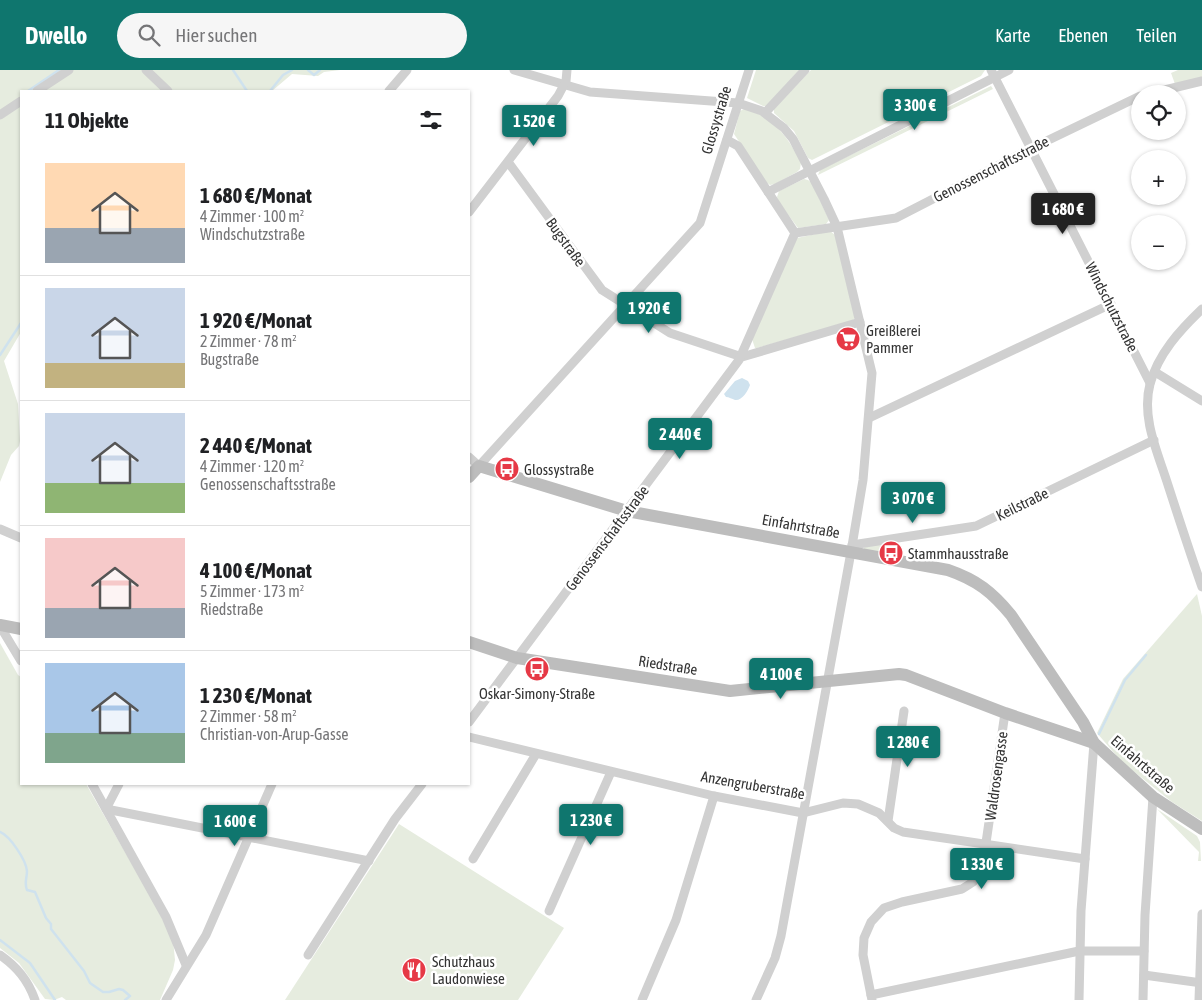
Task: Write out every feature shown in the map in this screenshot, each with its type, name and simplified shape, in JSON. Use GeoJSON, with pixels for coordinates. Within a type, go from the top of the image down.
{"type":"FeatureCollection","features":[{"type":"Feature","properties":{"kind":"street"},"geometry":{"type":"LineString","coordinates":[[39,90],[69,70]]}},
{"type":"Feature","properties":{"kind":"street"},"geometry":{"type":"LineString","coordinates":[[146,70],[167,90]]}},
{"type":"Feature","properties":{"kind":"street"},"geometry":{"type":"LineString","coordinates":[[390,90],[407,70]]}},
{"type":"Feature","properties":{"kind":"street"},"geometry":{"type":"LineString","coordinates":[[514,70],[590,92],[738,103],[765,113],[787,132],[810,171],[837,227],[872,372],[863,480],[781,936],[775,958],[756,1000]]}},
{"type":"Feature","properties":{"kind":"street"},"geometry":{"type":"LineString","coordinates":[[470,211],[565,85],[566,70]]}},
{"type":"Feature","properties":{"kind":"street","name":"Glossystraße"},"geometry":{"type":"LineString","coordinates":[[470,476],[700,223],[749,70]]}},
{"type":"Feature","properties":{"kind":"street"},"geometry":{"type":"LineString","coordinates":[[765,113],[805,70]]}},
{"type":"Feature","properties":{"kind":"street"},"geometry":{"type":"LineString","coordinates":[[768,192],[994,73],[1009,70]]}},
{"type":"Feature","properties":{"kind":"street","name":"Windschutzstraße"},"geometry":{"type":"LineString","coordinates":[[994,73],[1150,383]]}},
{"type":"Feature","properties":{"kind":"street"},"geometry":{"type":"LineString","coordinates":[[1185,85],[1202,81]]}},
{"type":"Feature","properties":{"kind":"street","name":"Genossenschaftsstraße"},"geometry":{"type":"LineString","coordinates":[[517,658],[742,357],[795,234],[896,218],[1032,148],[1131,100]]}},
{"type":"Feature","properties":{"kind":"street"},"geometry":{"type":"LineString","coordinates":[[0,115],[20,102]]}},
{"type":"Feature","properties":{"kind":"street"},"geometry":{"type":"LineString","coordinates":[[727,140],[738,146],[795,234]]}},
{"type":"Feature","properties":{"kind":"street","name":"Bugstraße"},"geometry":{"type":"LineString","coordinates":[[508,162],[601,289],[673,334],[742,357]]}},
{"type":"Feature","properties":{"kind":"street"},"geometry":{"type":"LineString","coordinates":[[869,418],[1111,304]]}},
{"type":"Feature","properties":{"kind":"street"},"geometry":{"type":"LineString","coordinates":[[1202,309],[1170,344],[1150,383],[1148,409],[1154,440],[1202,587]]}},
{"type":"Feature","properties":{"kind":"street"},"geometry":{"type":"LineString","coordinates":[[742,357],[860,322]]}},
{"type":"Feature","properties":{"kind":"street"},"geometry":{"type":"LineString","coordinates":[[1155,372],[1202,401]]}},
{"type":"Feature","properties":{"kind":"street","name":"Keilstraße"},"geometry":{"type":"LineString","coordinates":[[852,548],[976,526],[1154,440]]}},
{"type":"Feature","properties":{"kind":"street","name":"Einfahrtstraße"},"geometry":{"type":"LineString","coordinates":[[470,458],[479,466],[627,511],[852,548],[948,570],[973,580],[985,588],[1011,615],[1083,722],[1094,743],[1153,797],[1202,829]]}},
{"type":"Feature","properties":{"kind":"street"},"geometry":{"type":"LineString","coordinates":[[0,529],[20,538]]}},
{"type":"Feature","properties":{"kind":"street"},"geometry":{"type":"LineString","coordinates":[[0,626],[20,629]]}},
{"type":"Feature","properties":{"kind":"street"},"geometry":{"type":"LineString","coordinates":[[0,626],[20,659]]}},
{"type":"Feature","properties":{"kind":"street","name":"Riedstraße"},"geometry":{"type":"LineString","coordinates":[[470,642],[517,658],[730,691],[899,674],[906,675],[1005,713],[1094,743]]}},
{"type":"Feature","properties":{"kind":"street"},"geometry":{"type":"LineString","coordinates":[[470,721],[517,658]]}},
{"type":"Feature","properties":{"kind":"street"},"geometry":{"type":"LineString","coordinates":[[888,821],[904,711]]}},
{"type":"Feature","properties":{"kind":"street","name":"Waldrosengasse"},"geometry":{"type":"LineString","coordinates":[[872,998],[863,955],[864,938],[871,922],[884,908],[902,902],[962,889],[973,882],[982,870],[1005,713]]}},
{"type":"Feature","properties":{"kind":"street","name":"Anzengruberstraße"},"geometry":{"type":"LineString","coordinates":[[470,737],[714,796],[803,813],[850,803],[873,809],[894,828],[903,832],[1085,859]]}},
{"type":"Feature","properties":{"kind":"street"},"geometry":{"type":"LineString","coordinates":[[1079,1000],[1079,951],[1094,743]]}},
{"type":"Feature","properties":{"kind":"street"},"geometry":{"type":"LineString","coordinates":[[473,859],[536,754]]}},
{"type":"Feature","properties":{"kind":"street"},"geometry":{"type":"LineString","coordinates":[[549,911],[611,772]]}},
{"type":"Feature","properties":{"kind":"street"},"geometry":{"type":"LineString","coordinates":[[93,785],[166,917],[186,965]]}},
{"type":"Feature","properties":{"kind":"street"},"geometry":{"type":"LineString","coordinates":[[106,809],[118,785]]}},
{"type":"Feature","properties":{"kind":"street"},"geometry":{"type":"LineString","coordinates":[[166,1000],[209,928],[272,785]]}},
{"type":"Feature","properties":{"kind":"street"},"geometry":{"type":"LineString","coordinates":[[308,955],[395,819],[421,785]]}},
{"type":"Feature","properties":{"kind":"street"},"geometry":{"type":"LineString","coordinates":[[642,1000],[676,920],[714,796]]}},
{"type":"Feature","properties":{"kind":"street"},"geometry":{"type":"LineString","coordinates":[[1143,1000],[1153,797]]}},
{"type":"Feature","properties":{"kind":"street"},"geometry":{"type":"LineString","coordinates":[[106,809],[369,860]]}},
{"type":"Feature","properties":{"kind":"street"},"geometry":{"type":"LineString","coordinates":[[1199,1000],[1202,914]]}},
{"type":"Feature","properties":{"kind":"street"},"geometry":{"type":"LineString","coordinates":[[872,998],[1079,951],[1144,950]]}},
{"type":"Feature","properties":{"kind":"street"},"geometry":{"type":"LineString","coordinates":[[0,955],[23,975],[32,990],[35,1000]]}},
{"type":"Feature","properties":{"kind":"street"},"geometry":{"type":"LineString","coordinates":[[1144,975],[1201,983]]}},
{"type":"Feature","properties":{"kind":"shaded area"},"geometry":{"type":"Polygon","coordinates":[[[0,70],[340,70],[324,72],[318,76],[292,74],[273,90],[20,90],[20,334],[4,361],[18,404],[20,441],[19,446],[11,455],[0,482],[0,70]]]}},
{"type":"Feature","properties":{"kind":"shaded area"},"geometry":{"type":"Polygon","coordinates":[[[756,70],[800,70],[766,106],[763,106],[747,98],[756,70]]]}},
{"type":"Feature","properties":{"kind":"shaded area"},"geometry":{"type":"Polygon","coordinates":[[[811,70],[985,70],[981,76],[812,160],[808,158],[794,131],[774,113],[774,109],[811,70]]]}},
{"type":"Feature","properties":{"kind":"shaded area"},"geometry":{"type":"Polygon","coordinates":[[[1178,70],[1202,70],[1202,77],[1175,84],[1171,73],[1178,70]]]}},
{"type":"Feature","properties":{"kind":"shaded area"},"geometry":{"type":"Polygon","coordinates":[[[991,86],[993,89],[818,175],[820,170],[991,86]]]}},
{"type":"Feature","properties":{"kind":"shaded area"},"geometry":{"type":"Polygon","coordinates":[[[744,109],[763,116],[785,136],[801,162],[800,169],[797,172],[775,184],[770,185],[766,182],[734,134],[740,111],[744,109]]]}},
{"type":"Feature","properties":{"kind":"shaded area"},"geometry":{"type":"Polygon","coordinates":[[[804,179],[812,183],[829,220],[826,224],[798,228],[778,201],[779,191],[804,179]]]}},
{"type":"Feature","properties":{"kind":"shaded area"},"geometry":{"type":"Polygon","coordinates":[[[830,231],[835,235],[855,318],[852,321],[755,348],[752,339],[797,238],[830,231]]]}},
{"type":"Feature","properties":{"kind":"shaded area"},"geometry":{"type":"Polygon","coordinates":[[[887,542],[887,553],[864,550],[865,546],[887,542]]]}},
{"type":"Feature","properties":{"kind":"shaded area"},"geometry":{"type":"Polygon","coordinates":[[[1197,594],[1202,616],[1202,821],[1172,802],[1122,762],[1097,733],[1123,679],[1197,594]]]}},
{"type":"Feature","properties":{"kind":"shaded area"},"geometry":{"type":"Polygon","coordinates":[[[0,643],[20,676],[20,785],[87,785],[152,899],[173,940],[175,960],[173,970],[160,1000],[66,1000],[62,997],[54,1000],[45,999],[19,963],[0,948],[0,643]]]}},
{"type":"Feature","properties":{"kind":"shaded area"},"geometry":{"type":"Polygon","coordinates":[[[1157,809],[1197,836],[1200,842],[1201,861],[1198,861],[1199,852],[1157,809]]]}},
{"type":"Feature","properties":{"kind":"shaded area"},"geometry":{"type":"Polygon","coordinates":[[[399,824],[564,928],[518,1000],[285,1000],[399,824]]]}},
{"type":"Feature","properties":{"kind":"water"},"geometry":{"type":"Polygon","coordinates":[[[742,378],[748,381],[750,385],[744,395],[738,400],[726,397],[724,394],[735,381],[742,378]]]}},
{"type":"Feature","properties":{"kind":"waterway"},"geometry":{"type":"LineString","coordinates":[[29,90],[59,70]]}},
{"type":"Feature","properties":{"kind":"waterway"},"geometry":{"type":"LineString","coordinates":[[233,70],[246,90]]}},
{"type":"Feature","properties":{"kind":"waterway"},"geometry":{"type":"LineString","coordinates":[[271,90],[283,75],[292,70]]}},
{"type":"Feature","properties":{"kind":"waterway"},"geometry":{"type":"LineString","coordinates":[[308,70],[314,75],[320,70]]}},
{"type":"Feature","properties":{"kind":"waterway"},"geometry":{"type":"LineString","coordinates":[[0,355],[20,325]]}},
{"type":"Feature","properties":{"kind":"waterway"},"geometry":{"type":"LineString","coordinates":[[1099,734],[1125,680],[1146,655]]}},
{"type":"Feature","properties":{"kind":"waterway"},"geometry":{"type":"LineString","coordinates":[[0,832],[13,843],[24,861],[27,871],[27,890],[35,892],[46,918],[51,924],[51,929],[84,971],[90,983],[103,992],[123,990],[130,996],[125,1000]]}},
{"type":"Feature","properties":{"kind":"waterway"},"geometry":{"type":"LineString","coordinates":[[0,940],[30,963],[55,1000]]}},
{"type":"Feature","properties":{"kind":"place","name":"Greißlerei Pammer"},"geometry":{"type":"Point","coordinates":[848,339]}},
{"type":"Feature","properties":{"kind":"place","name":"Glossystraße"},"geometry":{"type":"Point","coordinates":[507,469]}},
{"type":"Feature","properties":{"kind":"place","name":"Stammhausstraße"},"geometry":{"type":"Point","coordinates":[891,553]}},
{"type":"Feature","properties":{"kind":"place","name":"Oskar-Simony-Straße"},"geometry":{"type":"Point","coordinates":[537,669]}},
{"type":"Feature","properties":{"kind":"place","name":"Schutzhaus Laudonwiese"},"geometry":{"type":"Point","coordinates":[414,970]}}]}
